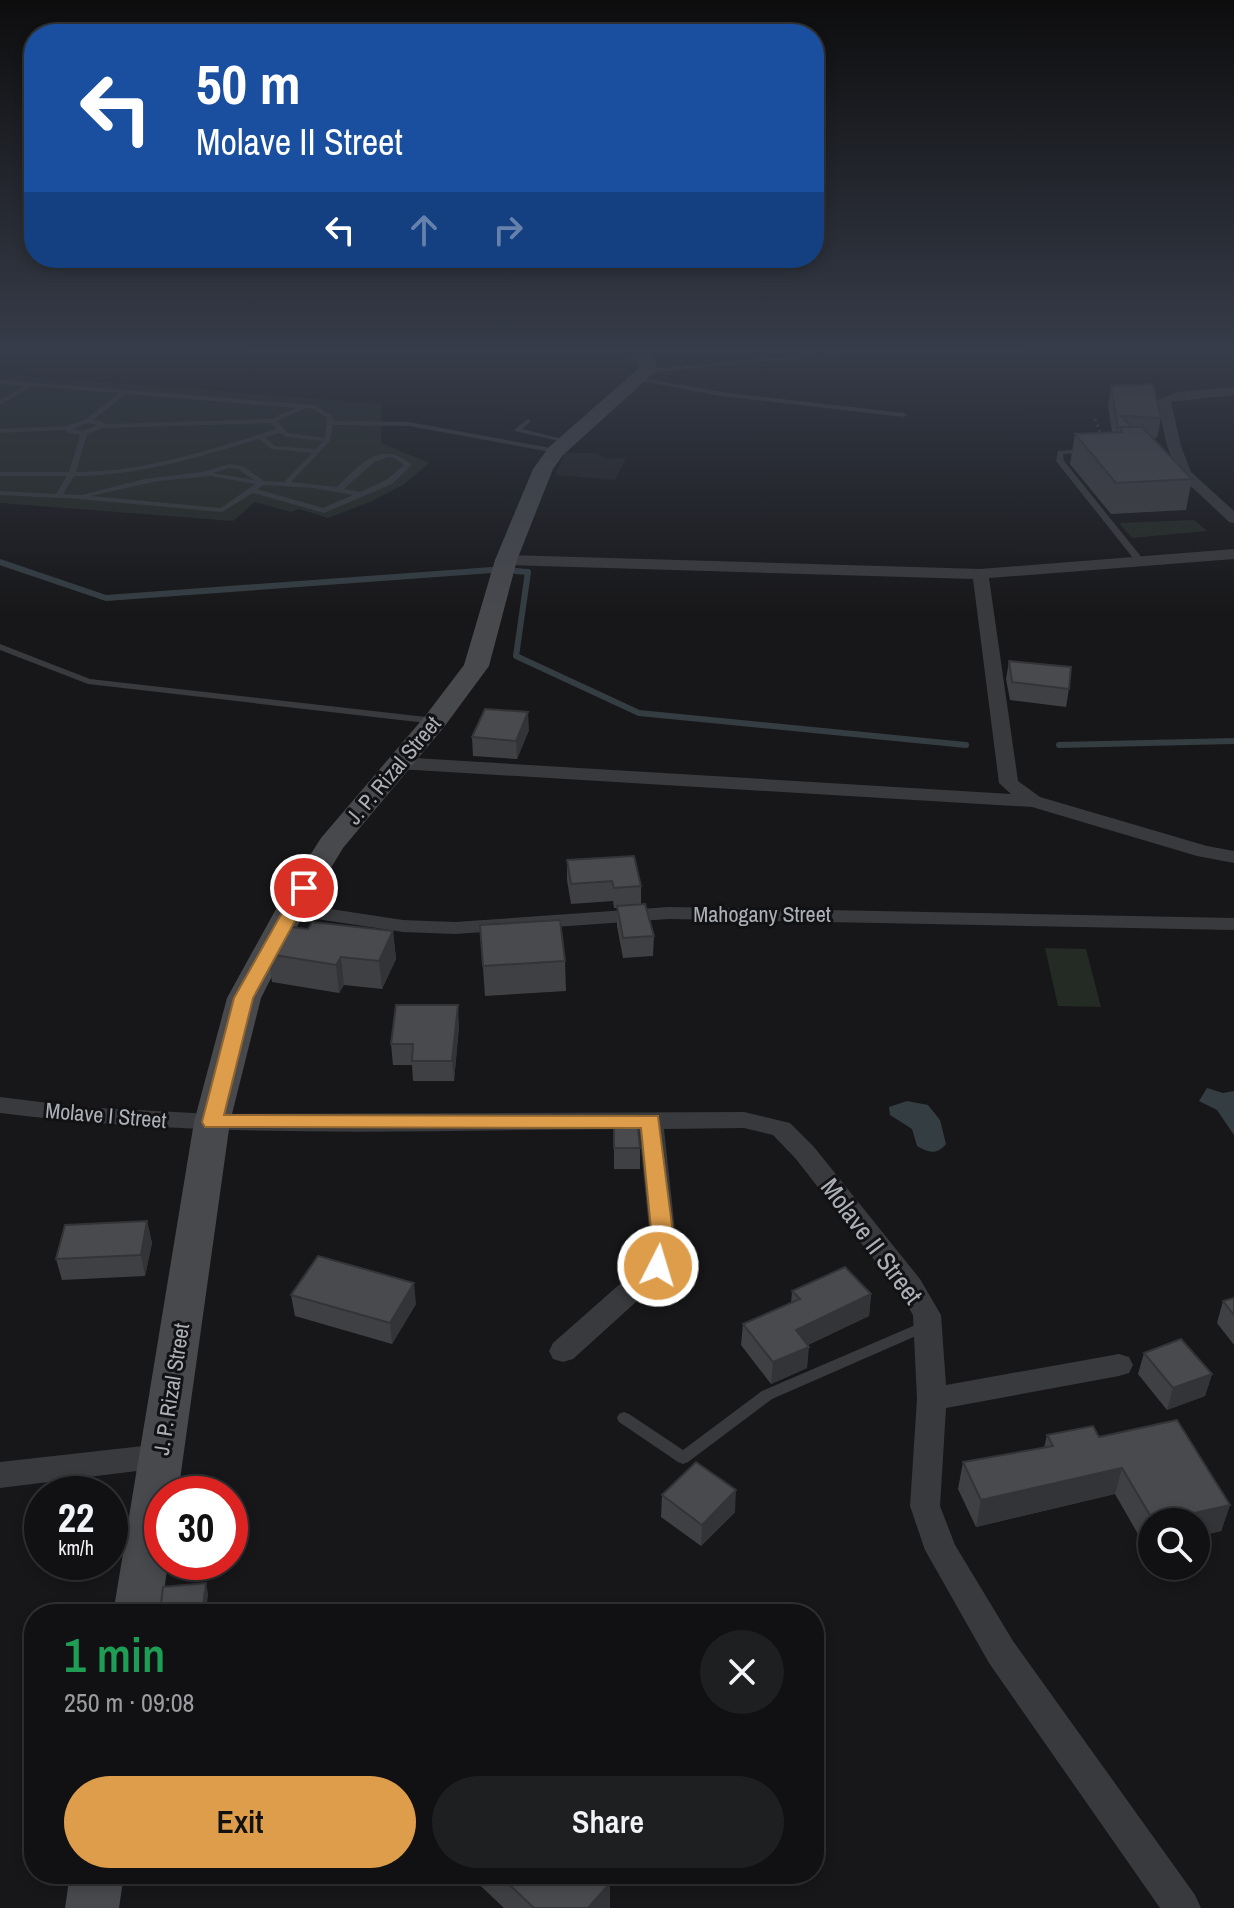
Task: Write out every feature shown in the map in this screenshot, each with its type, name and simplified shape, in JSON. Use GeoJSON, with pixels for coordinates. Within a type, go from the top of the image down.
{"type":"FeatureCollection","features":[{"type":"Feature","properties":{"kind":"main road","name":"J. P. Rizal Street"},"geometry":{"type":"LineString","coordinates":[[139,1604],[212,1122],[244,998],[291,909],[331,844],[435,721],[476,666],[506,560],[535,485],[572,436]]}},
{"type":"Feature","properties":{"kind":"main road"},"geometry":{"type":"LineString","coordinates":[[92,1908],[96,1884]]}},
{"type":"Feature","properties":{"kind":"street"},"geometry":{"type":"LineString","coordinates":[[1168,436],[1170,451],[1185,474],[1234,519]]}},
{"type":"Feature","properties":{"kind":"street"},"geometry":{"type":"LineString","coordinates":[[506,560],[980,574],[1234,554]]}},
{"type":"Feature","properties":{"kind":"street"},"geometry":{"type":"LineString","coordinates":[[980,574],[1009,783],[1033,801]]}},
{"type":"Feature","properties":{"kind":"street"},"geometry":{"type":"LineString","coordinates":[[398,763],[1033,801],[1204,852],[1234,857]]}},
{"type":"Feature","properties":{"kind":"street","name":"Mahogany Street"},"geometry":{"type":"LineString","coordinates":[[291,909],[403,926],[455,928],[669,913],[1234,924]]}},
{"type":"Feature","properties":{"kind":"street","name":"Molave I Street"},"geometry":{"type":"LineString","coordinates":[[0,1105],[81,1115],[212,1122]]}},
{"type":"Feature","properties":{"kind":"street","name":"Molave II Street"},"geometry":{"type":"LineString","coordinates":[[212,1122],[744,1120],[781,1129],[805,1153],[910,1286],[927,1315],[932,1399],[925,1506],[941,1550],[1001,1652],[1182,1908]]}},
{"type":"Feature","properties":{"kind":"street"},"geometry":{"type":"LineString","coordinates":[[563,1351],[658,1266],[664,1249],[651,1121]]}},
{"type":"Feature","properties":{"kind":"street"},"geometry":{"type":"LineString","coordinates":[[932,1399],[1119,1365]]}},
{"type":"Feature","properties":{"kind":"street"},"geometry":{"type":"LineString","coordinates":[[0,1475],[161,1456]]}},
{"type":"Feature","properties":{"kind":"lane"},"geometry":{"type":"LineString","coordinates":[[58,496],[72,474],[83,436]]}},
{"type":"Feature","properties":{"kind":"lane"},"geometry":{"type":"LineString","coordinates":[[0,474],[102,474],[182,460],[263,436]]}},
{"type":"Feature","properties":{"kind":"lane"},"geometry":{"type":"LineString","coordinates":[[295,436],[328,440]]}},
{"type":"Feature","properties":{"kind":"lane"},"geometry":{"type":"LineString","coordinates":[[287,482],[319,451],[328,436]]}},
{"type":"Feature","properties":{"kind":"lane"},"geometry":{"type":"LineString","coordinates":[[493,436],[562,446]]}},
{"type":"Feature","properties":{"kind":"lane"},"geometry":{"type":"LineString","coordinates":[[534,436],[562,446]]}},
{"type":"Feature","properties":{"kind":"lane"},"geometry":{"type":"LineString","coordinates":[[260,437],[273,448],[319,451]]}},
{"type":"Feature","properties":{"kind":"lane"},"geometry":{"type":"LineString","coordinates":[[1106,450],[1060,452],[1060,461],[1140,561]]}},
{"type":"Feature","properties":{"kind":"lane"},"geometry":{"type":"LineString","coordinates":[[252,490],[324,511],[389,482],[408,465],[403,460],[387,456],[373,458],[340,489]]}},
{"type":"Feature","properties":{"kind":"lane"},"geometry":{"type":"LineString","coordinates":[[203,474],[228,464],[244,466],[262,483]]}},
{"type":"Feature","properties":{"kind":"lane"},"geometry":{"type":"LineString","coordinates":[[80,497],[159,478],[203,474],[262,483],[287,482],[340,489],[361,495]]}},
{"type":"Feature","properties":{"kind":"lane"},"geometry":{"type":"LineString","coordinates":[[0,493],[222,510],[262,483]]}},
{"type":"Feature","properties":{"kind":"lane"},"geometry":{"type":"LineString","coordinates":[[0,647],[88,681],[435,721]]}},
{"type":"Feature","properties":{"kind":"lane"},"geometry":{"type":"LineString","coordinates":[[624,1418],[683,1458],[767,1395],[927,1324]]}},
{"type":"Feature","properties":{"kind":"path"},"geometry":{"type":"LineString","coordinates":[[1101,436],[1106,450]]}},
{"type":"Feature","properties":{"kind":"shaded area"},"geometry":{"type":"Polygon","coordinates":[[[0,436],[381,436],[381,443],[429,463],[403,485],[328,518],[299,509],[291,512],[255,502],[233,521],[0,503],[0,436]]]}},
{"type":"Feature","properties":{"kind":"shaded area"},"geometry":{"type":"Polygon","coordinates":[[[565,453],[597,453],[606,459],[626,458],[615,480],[555,475],[565,453]]]}},
{"type":"Feature","properties":{"kind":"shaded area"},"geometry":{"type":"Polygon","coordinates":[[[1194,520],[1207,531],[1132,538],[1119,523],[1194,520]]]}},
{"type":"Feature","properties":{"kind":"shaded area"},"geometry":{"type":"Polygon","coordinates":[[[1045,948],[1086,949],[1101,1007],[1058,1006],[1045,948]]]}},
{"type":"Feature","properties":{"kind":"shaded area"},"geometry":{"type":"Polygon","coordinates":[[[1207,1088],[1223,1093],[1234,1091],[1234,1135],[1217,1110],[1199,1101],[1207,1088]]]}},
{"type":"Feature","properties":{"kind":"shaded area"},"geometry":{"type":"Polygon","coordinates":[[[907,1101],[928,1105],[940,1120],[946,1144],[939,1150],[929,1151],[917,1146],[912,1129],[890,1115],[889,1107],[907,1101]]]}},
{"type":"Feature","properties":{"kind":"building"},"geometry":{"type":"Polygon","coordinates":[[[1077,436],[1151,436],[1192,479],[1116,483],[1077,436]]]}},
{"type":"Feature","properties":{"kind":"building"},"geometry":{"type":"Polygon","coordinates":[[[1009,661],[1071,667],[1069,689],[1012,682],[1009,661]]]}},
{"type":"Feature","properties":{"kind":"building"},"geometry":{"type":"Polygon","coordinates":[[[485,709],[528,712],[516,741],[472,737],[485,709]]]}},
{"type":"Feature","properties":{"kind":"building"},"geometry":{"type":"Polygon","coordinates":[[[634,856],[641,886],[614,888],[612,881],[571,884],[567,860],[634,856]]]}},
{"type":"Feature","properties":{"kind":"building"},"geometry":{"type":"Polygon","coordinates":[[[645,904],[654,936],[623,938],[617,906],[645,904]]]}},
{"type":"Feature","properties":{"kind":"building"},"geometry":{"type":"Polygon","coordinates":[[[560,920],[565,961],[483,966],[480,925],[560,920]]]}},
{"type":"Feature","properties":{"kind":"building"},"geometry":{"type":"Polygon","coordinates":[[[312,922],[393,931],[379,961],[341,957],[336,965],[268,954],[283,926],[308,929],[312,922]]]}},
{"type":"Feature","properties":{"kind":"building"},"geometry":{"type":"Polygon","coordinates":[[[396,1005],[458,1005],[452,1061],[412,1061],[413,1044],[391,1044],[396,1005]]]}},
{"type":"Feature","properties":{"kind":"building"},"geometry":{"type":"Polygon","coordinates":[[[614,1118],[637,1118],[640,1148],[614,1148],[614,1118]]]}},
{"type":"Feature","properties":{"kind":"building"},"geometry":{"type":"Polygon","coordinates":[[[147,1221],[141,1255],[56,1259],[65,1225],[147,1221]]]}},
{"type":"Feature","properties":{"kind":"building"},"geometry":{"type":"Polygon","coordinates":[[[318,1256],[414,1283],[390,1323],[291,1295],[318,1256]]]}},
{"type":"Feature","properties":{"kind":"building"},"geometry":{"type":"Polygon","coordinates":[[[845,1267],[871,1294],[796,1330],[809,1347],[773,1362],[743,1324],[800,1299],[792,1291],[845,1267]]]}},
{"type":"Feature","properties":{"kind":"building"},"geometry":{"type":"Polygon","coordinates":[[[1234,1298],[1234,1315],[1223,1301],[1234,1298]]]}},
{"type":"Feature","properties":{"kind":"building"},"geometry":{"type":"Polygon","coordinates":[[[1181,1339],[1212,1374],[1173,1388],[1144,1353],[1181,1339]]]}},
{"type":"Feature","properties":{"kind":"building"},"geometry":{"type":"Polygon","coordinates":[[[1177,1420],[1230,1505],[1210,1509],[1146,1508],[1122,1468],[981,1500],[963,1462],[1053,1446],[1047,1435],[1093,1426],[1099,1437],[1177,1420]]]}},
{"type":"Feature","properties":{"kind":"building"},"geometry":{"type":"Polygon","coordinates":[[[696,1462],[736,1490],[702,1525],[662,1495],[696,1462]]]}},
{"type":"Feature","properties":{"kind":"building"},"geometry":{"type":"Polygon","coordinates":[[[206,1583],[203,1604],[161,1604],[163,1587],[206,1583]]]}},
{"type":"Feature","properties":{"kind":"building"},"geometry":{"type":"Polygon","coordinates":[[[509,1884],[609,1884],[588,1908],[534,1908],[509,1884]]]}},
{"type":"Feature","properties":{"kind":"waterway"},"geometry":{"type":"LineString","coordinates":[[0,562],[106,598],[492,570]]}},
{"type":"Feature","properties":{"kind":"waterway"},"geometry":{"type":"LineString","coordinates":[[516,571],[528,572],[516,656],[639,713],[966,745]]}},
{"type":"Feature","properties":{"kind":"waterway"},"geometry":{"type":"LineString","coordinates":[[1059,745],[1234,741]]}},
{"type":"Feature","properties":{"kind":"route"},"geometry":{"type":"LineString","coordinates":[[304,888],[244,998],[212,1122],[651,1121],[664,1249],[658,1266]]}}]}
